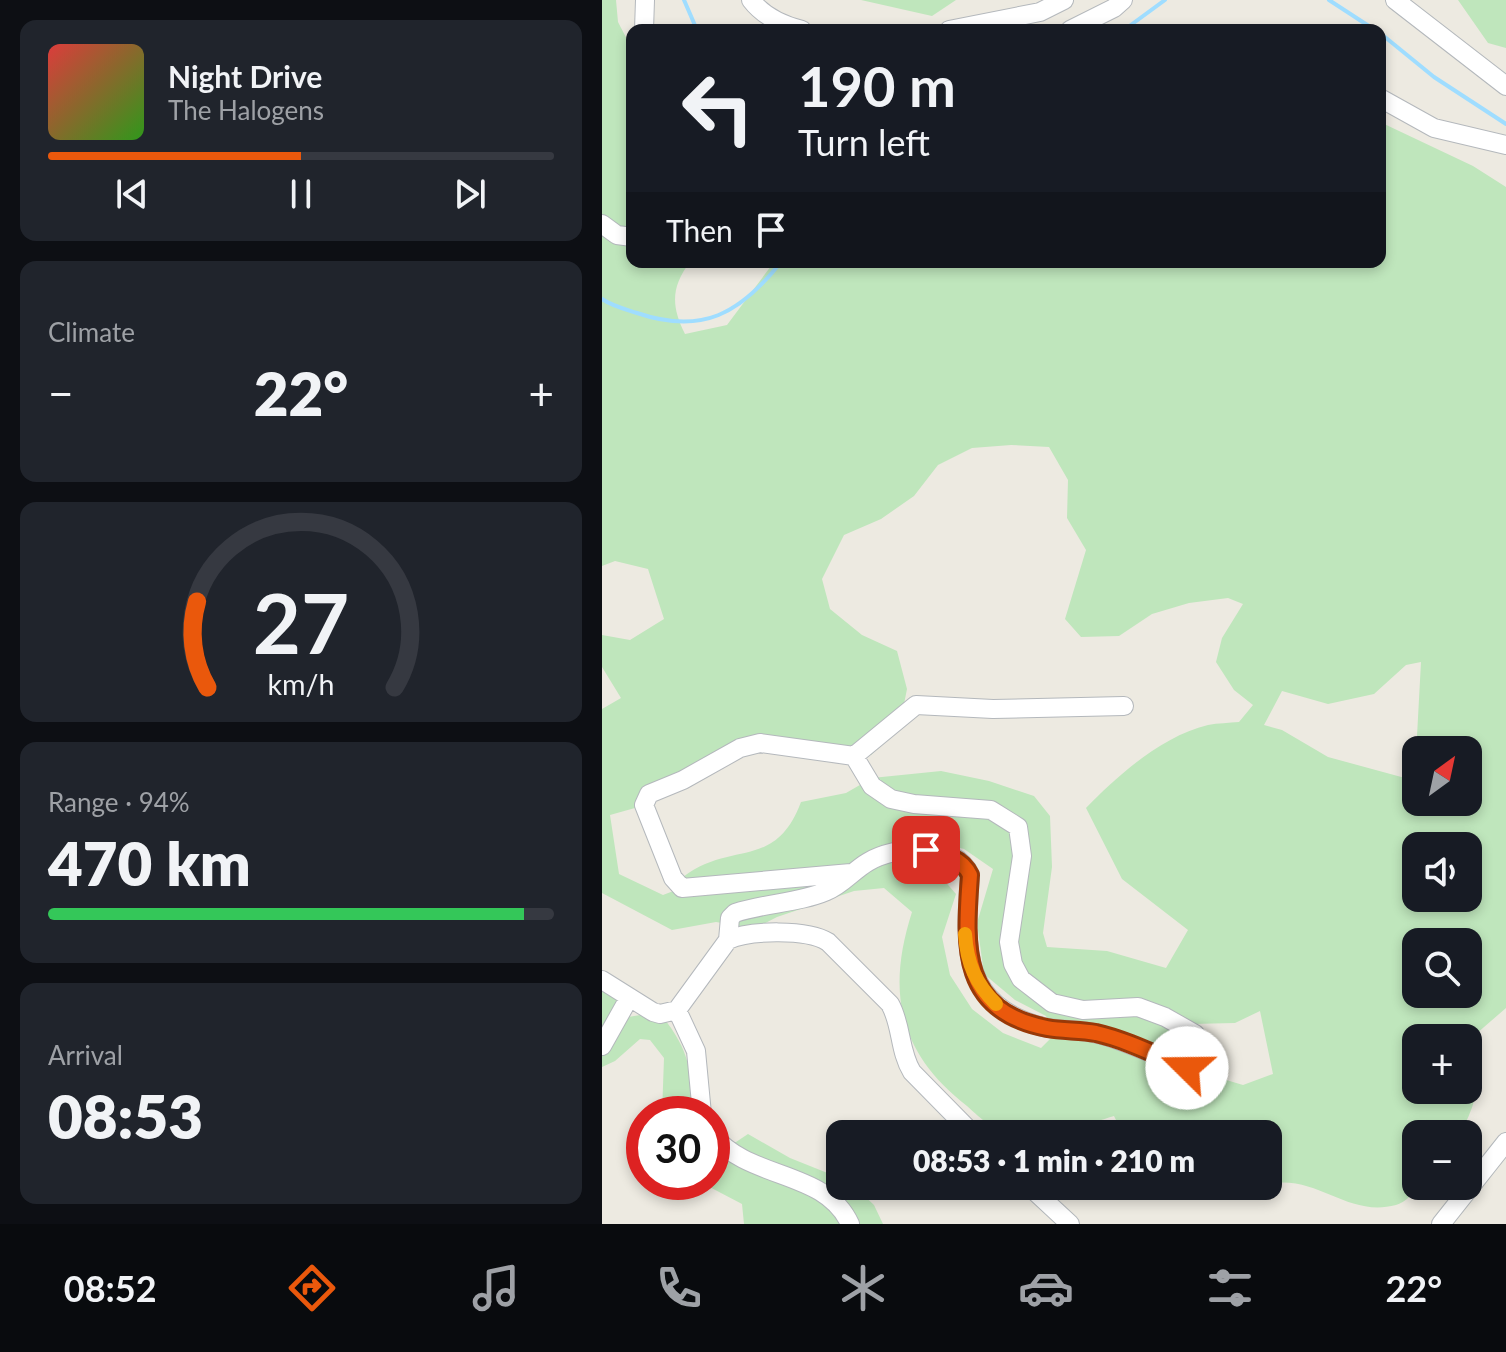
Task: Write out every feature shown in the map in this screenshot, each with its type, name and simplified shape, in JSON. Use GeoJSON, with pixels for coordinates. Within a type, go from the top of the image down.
{"type":"FeatureCollection","features":[{"type":"Feature","properties":{"kind":"street"},"geometry":{"type":"LineString","coordinates":[[644,24],[645,0]]}},
{"type":"Feature","properties":{"kind":"street"},"geometry":{"type":"LineString","coordinates":[[751,0],[759,10],[781,24]]}},
{"type":"Feature","properties":{"kind":"street"},"geometry":{"type":"LineString","coordinates":[[979,24],[1040,12],[1064,0]]}},
{"type":"Feature","properties":{"kind":"street"},"geometry":{"type":"LineString","coordinates":[[1082,24],[1123,0]]}},
{"type":"Feature","properties":{"kind":"street"},"geometry":{"type":"LineString","coordinates":[[1395,0],[1506,86]]}},
{"type":"Feature","properties":{"kind":"street"},"geometry":{"type":"LineString","coordinates":[[1386,101],[1434,128],[1506,145]]}},
{"type":"Feature","properties":{"kind":"street"},"geometry":{"type":"LineString","coordinates":[[602,224],[617,235],[626,236]]}},
{"type":"Feature","properties":{"kind":"street"},"geometry":{"type":"LineString","coordinates":[[853,873],[682,888],[673,878],[644,805],[649,794],[683,780],[740,748],[760,743],[854,756],[916,705],[993,709],[1124,706]]}},
{"type":"Feature","properties":{"kind":"street"},"geometry":{"type":"LineString","coordinates":[[728,940],[730,918],[735,913],[828,891],[875,859],[908,850],[945,853],[966,867],[970,875],[965,937],[970,967],[981,989],[1004,1011],[1047,1028],[1096,1033],[1187,1068],[1208,1069],[1210,1056],[1195,1034],[1165,1017],[1138,1007],[1083,1010],[1052,1003],[1030,989],[1013,964],[1009,942],[1022,856],[1018,827],[991,810],[914,804],[891,799],[872,786],[854,756]]}},
{"type":"Feature","properties":{"kind":"street"},"geometry":{"type":"LineString","coordinates":[[602,980],[660,1014],[677,1010],[728,940],[743,933],[819,937],[828,942],[890,1004],[896,1014],[905,1061],[959,1120]]}},
{"type":"Feature","properties":{"kind":"street"},"geometry":{"type":"LineString","coordinates":[[602,1046],[629,998]]}},
{"type":"Feature","properties":{"kind":"street"},"geometry":{"type":"LineString","coordinates":[[677,1010],[696,1051],[700,1096]]}},
{"type":"Feature","properties":{"kind":"street"},"geometry":{"type":"LineString","coordinates":[[1441,1224],[1506,1142]]}},
{"type":"Feature","properties":{"kind":"street"},"geometry":{"type":"LineString","coordinates":[[730,1150],[750,1164],[809,1184],[822,1192],[834,1201],[850,1224]]}},
{"type":"Feature","properties":{"kind":"street"},"geometry":{"type":"LineString","coordinates":[[1044,1200],[1070,1224]]}},
{"type":"Feature","properties":{"kind":"green space"},"geometry":{"type":"Polygon","coordinates":[[[602,0],[616,0],[618,22],[626,37],[626,268],[686,268],[675,297],[677,314],[685,334],[727,325],[770,268],[1386,268],[1386,125],[1473,166],[1506,187],[1506,1008],[1482,1029],[1482,1024],[1402,1024],[1402,1104],[1473,1104],[1467,1120],[1402,1120],[1402,1200],[1406,1200],[1378,1207],[1362,1206],[1302,1185],[1282,1183],[1282,1120],[1116,1120],[1114,1116],[1101,1120],[984,1120],[944,1086],[913,1043],[904,1020],[900,995],[904,941],[912,912],[884,888],[854,891],[777,917],[754,929],[716,922],[672,930],[602,893],[602,709],[621,698],[602,667],[602,635],[630,640],[664,619],[648,569],[615,561],[602,566],[602,0]],[[1011,445],[972,448],[938,465],[914,496],[881,519],[844,535],[822,579],[830,609],[862,635],[897,651],[907,689],[899,729],[871,755],[833,754],[756,738],[642,806],[610,815],[619,874],[663,895],[689,885],[683,877],[701,866],[751,852],[778,838],[790,824],[801,802],[846,793],[872,778],[941,771],[989,781],[1034,796],[1050,816],[1052,867],[1043,933],[1047,947],[1107,951],[1166,968],[1188,930],[1122,879],[1086,808],[1127,770],[1158,747],[1191,730],[1239,722],[1253,705],[1234,690],[1216,662],[1222,638],[1243,604],[1228,598],[1189,603],[1152,614],[1119,636],[1081,637],[1065,619],[1086,550],[1067,518],[1068,480],[1049,447],[1011,445]],[[1421,662],[1406,665],[1374,694],[1328,704],[1282,691],[1264,725],[1282,730],[1328,757],[1402,777],[1402,816],[1482,816],[1482,736],[1417,736],[1421,662]],[[918,837],[888,854],[928,862],[956,894],[942,937],[950,975],[972,1009],[1003,1033],[1041,1048],[1056,1033],[1046,1016],[1015,1000],[984,974],[977,923],[993,869],[964,849],[918,837]],[[1260,1011],[1235,1023],[1191,1024],[1179,1042],[1203,1073],[1243,1085],[1273,1074],[1260,1011]]]}},
{"type":"Feature","properties":{"kind":"green space"},"geometry":{"type":"Polygon","coordinates":[[[861,0],[956,0],[932,16],[861,0]]]}},
{"type":"Feature","properties":{"kind":"green space"},"geometry":{"type":"Polygon","coordinates":[[[1458,0],[1506,0],[1506,48],[1488,43],[1458,0]]]}},
{"type":"Feature","properties":{"kind":"green space"},"geometry":{"type":"Polygon","coordinates":[[[602,979],[628,1017],[659,1012],[683,1049],[693,1096],[663,1096],[664,1058],[650,1040],[640,1039],[615,1061],[602,1067],[602,979]]]}},
{"type":"Feature","properties":{"kind":"green space"},"geometry":{"type":"Polygon","coordinates":[[[748,1134],[790,1158],[826,1172],[826,1200],[869,1200],[883,1224],[744,1224],[742,1204],[730,1198],[730,1143],[748,1134]]]}},
{"type":"Feature","properties":{"kind":"waterway"},"geometry":{"type":"LineString","coordinates":[[684,0],[694,24]]}},
{"type":"Feature","properties":{"kind":"waterway"},"geometry":{"type":"LineString","coordinates":[[1132,24],[1165,0]]}},
{"type":"Feature","properties":{"kind":"waterway"},"geometry":{"type":"LineString","coordinates":[[1329,0],[1366,24]]}},
{"type":"Feature","properties":{"kind":"waterway"},"geometry":{"type":"LineString","coordinates":[[1386,38],[1434,77],[1506,124]]}},
{"type":"Feature","properties":{"kind":"waterway"},"geometry":{"type":"LineString","coordinates":[[602,299],[660,319],[681,322],[700,320],[735,307],[776,268]]}},
{"type":"Feature","properties":{"kind":"slow traffic"},"geometry":{"type":"LineString","coordinates":[[965,934],[970,967],[981,989],[996,1004]]}},
{"type":"Feature","properties":{"kind":"route"},"geometry":{"type":"LineString","coordinates":[[926,850],[945,853],[966,867],[970,875],[965,937],[970,967],[981,989],[1004,1011],[1047,1028],[1096,1033],[1187,1068]]}}]}
